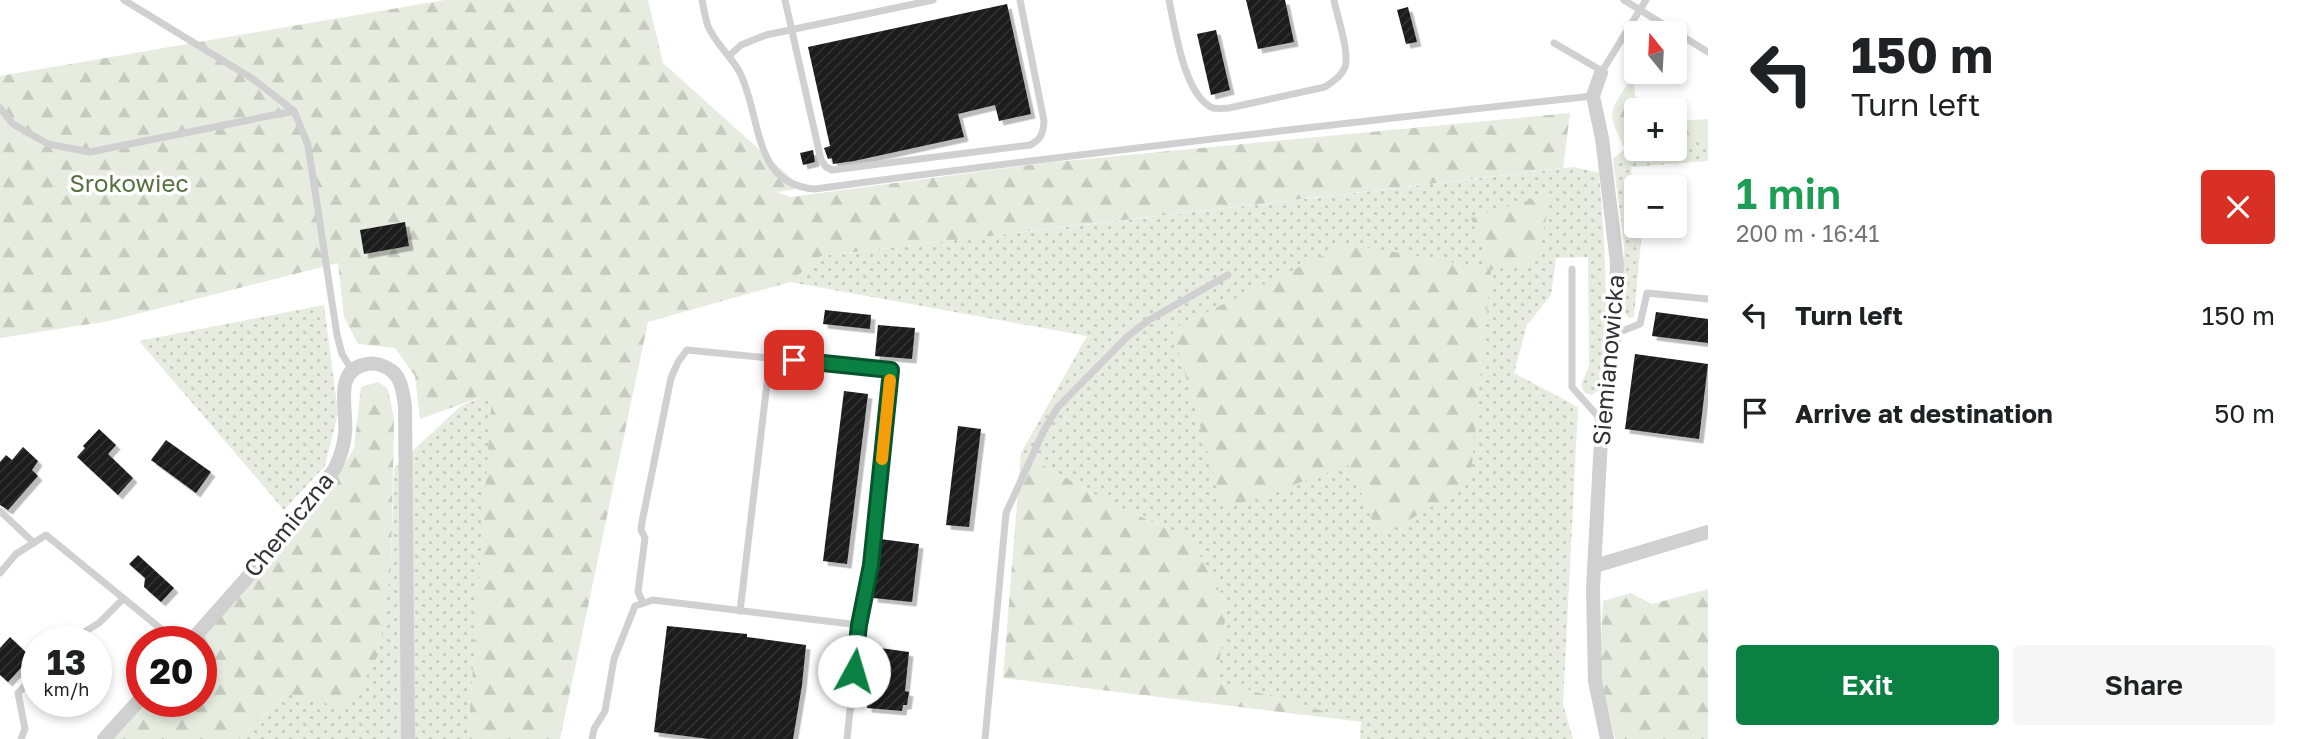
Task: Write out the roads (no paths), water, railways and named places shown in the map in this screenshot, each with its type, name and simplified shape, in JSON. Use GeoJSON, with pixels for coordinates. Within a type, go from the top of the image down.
{"type":"FeatureCollection","features":[{"type":"Feature","properties":{"kind":"street"},"geometry":{"type":"LineString","coordinates":[[1593,96],[1602,72]]}},
{"type":"Feature","properties":{"kind":"street","name":"Siemianowicka"},"geometry":{"type":"LineString","coordinates":[[1593,96],[1602,138],[1617,262],[1615,334],[1602,421],[1593,589],[1595,681],[1607,739]]}},
{"type":"Feature","properties":{"kind":"street"},"geometry":{"type":"LineString","coordinates":[[352,370],[373,363],[392,370],[402,387],[405,406],[408,739]]}},
{"type":"Feature","properties":{"kind":"street","name":"Chemiczna"},"geometry":{"type":"LineString","coordinates":[[204,626],[246,580],[334,470],[342,453],[345,434],[343,389],[352,370]]}},
{"type":"Feature","properties":{"kind":"street"},"geometry":{"type":"LineString","coordinates":[[1595,566],[1708,533]]}},
{"type":"Feature","properties":{"kind":"street"},"geometry":{"type":"LineString","coordinates":[[104,739],[126,715]]}},
{"type":"Feature","properties":{"kind":"lane"},"geometry":{"type":"LineString","coordinates":[[124,0],[253,79],[294,111],[308,145],[337,335],[342,354],[352,370]]}},
{"type":"Feature","properties":{"kind":"lane"},"geometry":{"type":"LineString","coordinates":[[702,0],[709,27],[739,72],[749,96],[761,148],[779,174],[790,184],[802,188],[1299,128],[1593,96]]}},
{"type":"Feature","properties":{"kind":"lane"},"geometry":{"type":"LineString","coordinates":[[785,0],[821,160],[832,170],[1030,145],[1039,141],[1043,134],[1044,121],[1020,0]]}},
{"type":"Feature","properties":{"kind":"lane"},"geometry":{"type":"LineString","coordinates":[[729,56],[741,45],[766,35],[910,2],[933,0]]}},
{"type":"Feature","properties":{"kind":"lane"},"geometry":{"type":"LineString","coordinates":[[1169,0],[1186,77],[1205,103],[1215,109],[1325,86],[1338,78],[1347,59],[1334,0]]}},
{"type":"Feature","properties":{"kind":"lane"},"geometry":{"type":"LineString","coordinates":[[1624,0],[1708,52]]}},
{"type":"Feature","properties":{"kind":"lane"},"geometry":{"type":"LineString","coordinates":[[1554,43],[1602,72],[1646,0]]}},
{"type":"Feature","properties":{"kind":"lane"},"geometry":{"type":"LineString","coordinates":[[0,108],[13,124],[48,144],[89,152],[294,111]]}},
{"type":"Feature","properties":{"kind":"lane"},"geometry":{"type":"LineString","coordinates":[[1572,269],[1572,387],[1602,421]]}},
{"type":"Feature","properties":{"kind":"lane"},"geometry":{"type":"LineString","coordinates":[[985,739],[1006,513],[1044,430],[1058,407],[1128,337],[1149,320],[1228,275]]}},
{"type":"Feature","properties":{"kind":"lane"},"geometry":{"type":"LineString","coordinates":[[1615,334],[1640,324],[1647,293],[1708,299]]}},
{"type":"Feature","properties":{"kind":"lane"},"geometry":{"type":"LineString","coordinates":[[643,603],[638,592],[645,538],[641,530],[642,522],[671,378],[687,350],[891,370],[871,565],[859,625],[847,739]]}},
{"type":"Feature","properties":{"kind":"lane"},"geometry":{"type":"LineString","coordinates":[[740,611],[770,358]]}},
{"type":"Feature","properties":{"kind":"lane"},"geometry":{"type":"LineString","coordinates":[[0,511],[34,543]]}},
{"type":"Feature","properties":{"kind":"lane"},"geometry":{"type":"LineString","coordinates":[[0,573],[16,554],[46,535],[157,626]]}},
{"type":"Feature","properties":{"kind":"lane"},"geometry":{"type":"LineString","coordinates":[[94,626],[123,599]]}},
{"type":"Feature","properties":{"kind":"lane"},"geometry":{"type":"LineString","coordinates":[[592,739],[594,729],[605,711],[614,659],[635,606],[653,600],[859,625]]}},
{"type":"Feature","properties":{"kind":"lane"},"geometry":{"type":"LineString","coordinates":[[21,690],[18,693],[21,708]]}},
{"type":"Feature","properties":{"kind":"lane"},"geometry":{"type":"LineString","coordinates":[[21,739],[25,729],[23,717]]}},
{"type":"Feature","properties":{"kind":"park label","name":"Srokowiec"},"geometry":{"type":"Point","coordinates":[129,184]}}]}
